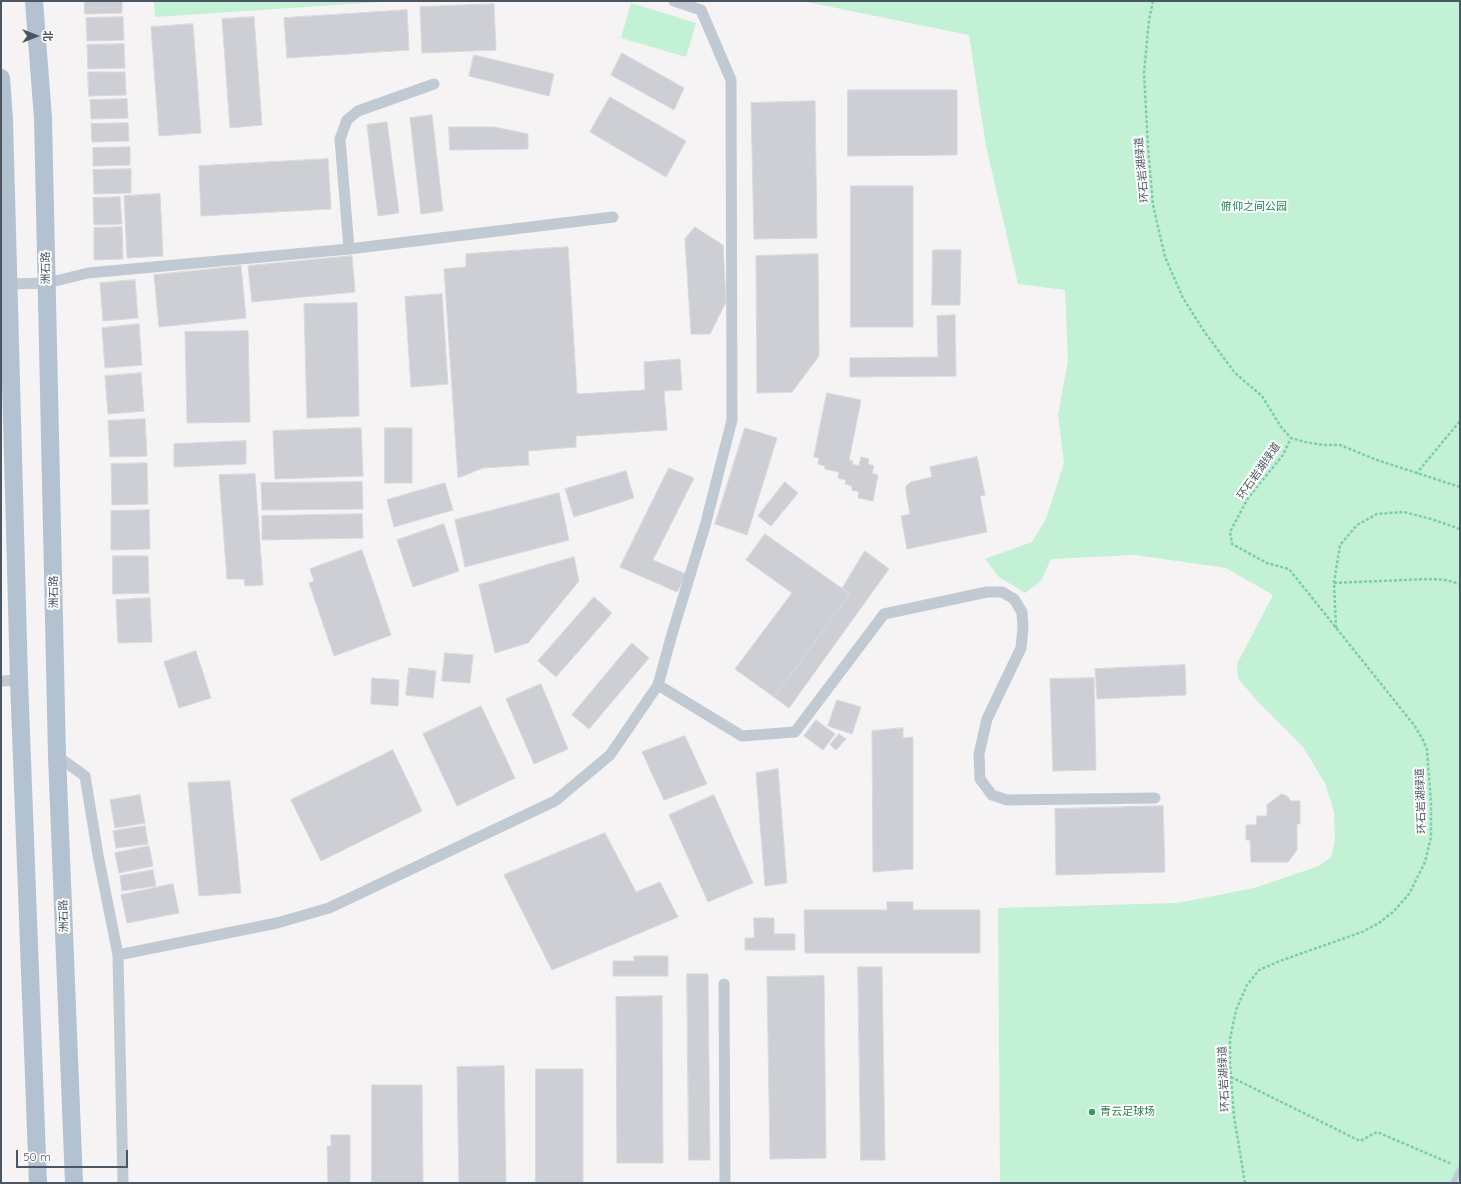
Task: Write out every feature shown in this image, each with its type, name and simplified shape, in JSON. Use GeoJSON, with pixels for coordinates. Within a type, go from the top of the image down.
{"type":"FeatureCollection","features":[{"type":"Feature","properties":{"kind":"main road","name":"洲石路"},"geometry":{"type":"LineString","coordinates":[[34,1],[43,118],[57,756],[74,1183]]}},
{"type":"Feature","properties":{"kind":"main road"},"geometry":{"type":"LineString","coordinates":[[1,78],[4,120],[20,680],[38,1183]]}},
{"type":"Feature","properties":{"kind":"street"},"geometry":{"type":"LineString","coordinates":[[118,955],[277,923],[329,908],[555,801],[610,755],[658,685],[705,526],[732,420],[732,80],[702,10],[674,1]]}},
{"type":"Feature","properties":{"kind":"street"},"geometry":{"type":"LineString","coordinates":[[349,249],[340,139],[347,120],[358,111],[434,84]]}},
{"type":"Feature","properties":{"kind":"street"},"geometry":{"type":"LineString","coordinates":[[9,284],[47,283],[88,273],[349,249],[613,216]]}},
{"type":"Feature","properties":{"kind":"street"},"geometry":{"type":"LineString","coordinates":[[658,685],[742,736],[795,732],[884,614],[987,592],[1002,592],[1014,599],[1022,612],[1023,628],[1021,648],[987,719],[980,754],[980,779],[992,795],[1006,800],[1155,798]]}},
{"type":"Feature","properties":{"kind":"street"},"geometry":{"type":"LineString","coordinates":[[1,681],[20,680]]}},
{"type":"Feature","properties":{"kind":"street"},"geometry":{"type":"LineString","coordinates":[[57,756],[85,776],[98,855],[118,955],[123,1183]]}},
{"type":"Feature","properties":{"kind":"street"},"geometry":{"type":"LineString","coordinates":[[724,984],[725,1183]]}},
{"type":"Feature","properties":{"kind":"lane"},"geometry":{"type":"LineString","coordinates":[[1453,1183],[1460,1169]]}},
{"type":"Feature","properties":{"kind":"path","name":"环石岩湖绿道"},"geometry":{"type":"LineString","coordinates":[[1153,1],[1149,20],[1144,73],[1153,205],[1165,257],[1183,298],[1206,334],[1235,373],[1262,396],[1281,427],[1291,438],[1323,445],[1340,445],[1416,474],[1460,487]]}},
{"type":"Feature","properties":{"kind":"path"},"geometry":{"type":"LineString","coordinates":[[1416,474],[1460,422]]}},
{"type":"Feature","properties":{"kind":"path","name":"环石岩湖绿道"},"geometry":{"type":"LineString","coordinates":[[1245,1183],[1234,1116],[1230,1039],[1236,1010],[1247,985],[1260,970],[1280,960],[1362,932],[1379,923],[1389,915],[1408,894],[1425,862],[1431,836],[1431,803],[1427,750],[1414,725],[1289,569],[1267,563],[1232,544],[1230,532],[1248,498],[1282,455],[1291,438]]}},
{"type":"Feature","properties":{"kind":"path"},"geometry":{"type":"LineString","coordinates":[[1336,628],[1334,583],[1340,545],[1357,525],[1377,514],[1404,512],[1460,528]]}},
{"type":"Feature","properties":{"kind":"path"},"geometry":{"type":"LineString","coordinates":[[1334,583],[1428,579],[1446,580],[1460,584]]}},
{"type":"Feature","properties":{"kind":"path"},"geometry":{"type":"LineString","coordinates":[[1231,1077],[1360,1141],[1377,1132],[1453,1164]]}},
{"type":"Feature","properties":{"kind":"green space"},"geometry":{"type":"Polygon","coordinates":[[[154,1],[395,1],[155,17],[154,1]]]}},
{"type":"Feature","properties":{"kind":"green space","name":"俯仰之间公园"},"geometry":{"type":"Polygon","coordinates":[[[802,1],[1460,1],[1460,1183],[1000,1183],[998,908],[1177,903],[1254,888],[1319,866],[1331,857],[1335,841],[1334,812],[1325,783],[1303,747],[1259,703],[1238,678],[1237,664],[1273,595],[1226,568],[1135,555],[1051,559],[1041,581],[1025,593],[999,577],[985,559],[1032,542],[1046,519],[1064,463],[1058,415],[1068,360],[1065,290],[1018,284],[986,146],[969,35],[802,1]]]}},
{"type":"Feature","properties":{"kind":"green space"},"geometry":{"type":"Polygon","coordinates":[[[631,3],[696,23],[686,57],[621,38],[631,3]]]}},
{"type":"Feature","properties":{"kind":"building"},"geometry":{"type":"Polygon","coordinates":[[[85,1],[122,1],[122,13],[85,14],[85,1]]]}},
{"type":"Feature","properties":{"kind":"building"},"geometry":{"type":"Polygon","coordinates":[[[494,4],[496,50],[422,53],[420,7],[494,4]]]}},
{"type":"Feature","properties":{"kind":"building"},"geometry":{"type":"Polygon","coordinates":[[[407,10],[409,50],[287,58],[284,18],[407,10]]]}},
{"type":"Feature","properties":{"kind":"building"},"geometry":{"type":"Polygon","coordinates":[[[123,17],[124,40],[87,41],[86,18],[123,17]]]}},
{"type":"Feature","properties":{"kind":"building"},"geometry":{"type":"Polygon","coordinates":[[[254,17],[262,125],[230,128],[222,19],[254,17]]]}},
{"type":"Feature","properties":{"kind":"building"},"geometry":{"type":"Polygon","coordinates":[[[193,24],[201,133],[159,136],[151,27],[193,24]]]}},
{"type":"Feature","properties":{"kind":"building"},"geometry":{"type":"Polygon","coordinates":[[[124,44],[125,68],[88,69],[87,45],[124,44]]]}},
{"type":"Feature","properties":{"kind":"building"},"geometry":{"type":"Polygon","coordinates":[[[622,53],[684,88],[674,110],[611,75],[622,53]]]}},
{"type":"Feature","properties":{"kind":"building"},"geometry":{"type":"Polygon","coordinates":[[[474,55],[554,74],[549,96],[469,76],[474,55]]]}},
{"type":"Feature","properties":{"kind":"building"},"geometry":{"type":"Polygon","coordinates":[[[88,72],[125,72],[126,95],[89,96],[88,72]]]}},
{"type":"Feature","properties":{"kind":"building"},"geometry":{"type":"Polygon","coordinates":[[[848,90],[957,90],[957,155],[848,156],[848,90]]]}},
{"type":"Feature","properties":{"kind":"building"},"geometry":{"type":"Polygon","coordinates":[[[610,97],[686,141],[666,177],[590,132],[610,97]]]}},
{"type":"Feature","properties":{"kind":"building"},"geometry":{"type":"Polygon","coordinates":[[[127,99],[128,118],[91,119],[90,100],[127,99]]]}},
{"type":"Feature","properties":{"kind":"building"},"geometry":{"type":"Polygon","coordinates":[[[815,101],[817,238],[754,239],[751,103],[815,101]]]}},
{"type":"Feature","properties":{"kind":"building"},"geometry":{"type":"Polygon","coordinates":[[[432,115],[443,211],[421,214],[410,118],[432,115]]]}},
{"type":"Feature","properties":{"kind":"building"},"geometry":{"type":"Polygon","coordinates":[[[387,122],[399,213],[378,216],[367,125],[387,122]]]}},
{"type":"Feature","properties":{"kind":"building"},"geometry":{"type":"Polygon","coordinates":[[[128,123],[129,141],[92,142],[91,124],[128,123]]]}},
{"type":"Feature","properties":{"kind":"building"},"geometry":{"type":"Polygon","coordinates":[[[449,127],[494,127],[528,134],[528,149],[450,150],[449,127]]]}},
{"type":"Feature","properties":{"kind":"building"},"geometry":{"type":"Polygon","coordinates":[[[130,147],[130,165],[93,166],[93,148],[130,147]]]}},
{"type":"Feature","properties":{"kind":"building"},"geometry":{"type":"Polygon","coordinates":[[[328,159],[331,209],[201,216],[199,166],[328,159]]]}},
{"type":"Feature","properties":{"kind":"building"},"geometry":{"type":"Polygon","coordinates":[[[131,169],[131,193],[94,194],[93,170],[131,169]]]}},
{"type":"Feature","properties":{"kind":"building"},"geometry":{"type":"Polygon","coordinates":[[[851,186],[913,186],[913,327],[851,327],[851,186]]]}},
{"type":"Feature","properties":{"kind":"building"},"geometry":{"type":"Polygon","coordinates":[[[160,194],[163,256],[127,258],[124,196],[160,194]]]}},
{"type":"Feature","properties":{"kind":"building"},"geometry":{"type":"Polygon","coordinates":[[[120,197],[122,224],[94,225],[93,198],[120,197]]]}},
{"type":"Feature","properties":{"kind":"building"},"geometry":{"type":"Polygon","coordinates":[[[122,227],[123,259],[94,260],[94,228],[122,227]]]}},
{"type":"Feature","properties":{"kind":"building"},"geometry":{"type":"Polygon","coordinates":[[[695,227],[723,245],[726,302],[710,334],[691,334],[685,239],[695,227]]]}},
{"type":"Feature","properties":{"kind":"building"},"geometry":{"type":"Polygon","coordinates":[[[568,247],[577,394],[645,390],[644,362],[680,359],[682,390],[664,391],[667,430],[576,436],[576,447],[528,451],[529,465],[483,468],[458,478],[444,269],[466,267],[466,254],[568,247]]]}},
{"type":"Feature","properties":{"kind":"building"},"geometry":{"type":"Polygon","coordinates":[[[933,250],[961,250],[960,305],[932,305],[933,250]]]}},
{"type":"Feature","properties":{"kind":"building"},"geometry":{"type":"Polygon","coordinates":[[[818,254],[819,356],[792,392],[757,393],[756,256],[818,254]]]}},
{"type":"Feature","properties":{"kind":"building"},"geometry":{"type":"Polygon","coordinates":[[[352,256],[355,292],[252,302],[248,266],[352,256]]]}},
{"type":"Feature","properties":{"kind":"building"},"geometry":{"type":"Polygon","coordinates":[[[241,266],[246,318],[159,327],[154,275],[241,266]]]}},
{"type":"Feature","properties":{"kind":"building"},"geometry":{"type":"Polygon","coordinates":[[[135,280],[138,318],[103,321],[100,283],[135,280]]]}},
{"type":"Feature","properties":{"kind":"building"},"geometry":{"type":"Polygon","coordinates":[[[442,294],[448,384],[411,387],[405,297],[442,294]]]}},
{"type":"Feature","properties":{"kind":"building"},"geometry":{"type":"Polygon","coordinates":[[[357,303],[359,416],[307,418],[304,304],[357,303]]]}},
{"type":"Feature","properties":{"kind":"building"},"geometry":{"type":"Polygon","coordinates":[[[955,315],[956,376],[850,377],[850,358],[938,357],[937,316],[955,315]]]}},
{"type":"Feature","properties":{"kind":"building"},"geometry":{"type":"Polygon","coordinates":[[[139,324],[142,365],[105,368],[102,328],[139,324]]]}},
{"type":"Feature","properties":{"kind":"building"},"geometry":{"type":"Polygon","coordinates":[[[248,331],[250,422],[187,423],[185,332],[248,331]]]}},
{"type":"Feature","properties":{"kind":"building"},"geometry":{"type":"Polygon","coordinates":[[[141,373],[144,411],[108,414],[105,376],[141,373]]]}},
{"type":"Feature","properties":{"kind":"building"},"geometry":{"type":"Polygon","coordinates":[[[827,393],[861,400],[849,460],[853,461],[852,464],[859,466],[861,457],[869,459],[868,464],[874,466],[872,473],[878,475],[873,501],[858,498],[859,492],[852,490],[852,486],[845,484],[846,480],[838,478],[839,472],[825,469],[825,466],[818,464],[819,458],[814,457],[827,393]]]}},
{"type":"Feature","properties":{"kind":"building"},"geometry":{"type":"Polygon","coordinates":[[[145,419],[147,456],[110,457],[108,421],[145,419]]]}},
{"type":"Feature","properties":{"kind":"building"},"geometry":{"type":"Polygon","coordinates":[[[361,428],[363,476],[275,479],[273,431],[361,428]]]}},
{"type":"Feature","properties":{"kind":"building"},"geometry":{"type":"Polygon","coordinates":[[[385,428],[412,428],[412,483],[385,483],[385,428]]]}},
{"type":"Feature","properties":{"kind":"building"},"geometry":{"type":"Polygon","coordinates":[[[745,428],[777,438],[747,535],[715,524],[745,428]]]}},
{"type":"Feature","properties":{"kind":"building"},"geometry":{"type":"Polygon","coordinates":[[[246,441],[246,464],[174,467],[174,444],[246,441]]]}},
{"type":"Feature","properties":{"kind":"building"},"geometry":{"type":"Polygon","coordinates":[[[977,457],[985,495],[980,496],[987,532],[907,549],[901,516],[910,514],[906,486],[911,482],[932,477],[930,467],[977,457]]]}},
{"type":"Feature","properties":{"kind":"building"},"geometry":{"type":"Polygon","coordinates":[[[147,463],[148,504],[112,505],[111,464],[147,463]]]}},
{"type":"Feature","properties":{"kind":"building"},"geometry":{"type":"Polygon","coordinates":[[[669,468],[694,478],[653,560],[686,574],[677,592],[620,567],[669,468]]]}},
{"type":"Feature","properties":{"kind":"building"},"geometry":{"type":"Polygon","coordinates":[[[626,471],[634,498],[574,517],[565,489],[626,471]]]}},
{"type":"Feature","properties":{"kind":"building"},"geometry":{"type":"Polygon","coordinates":[[[255,474],[263,585],[245,586],[244,579],[227,579],[219,475],[255,474]]]}},
{"type":"Feature","properties":{"kind":"building"},"geometry":{"type":"Polygon","coordinates":[[[362,482],[363,509],[262,510],[261,483],[362,482]]]}},
{"type":"Feature","properties":{"kind":"building"},"geometry":{"type":"Polygon","coordinates":[[[785,482],[798,493],[771,526],[758,516],[785,482]]]}},
{"type":"Feature","properties":{"kind":"building"},"geometry":{"type":"Polygon","coordinates":[[[445,483],[453,510],[394,527],[387,500],[445,483]]]}},
{"type":"Feature","properties":{"kind":"building"},"geometry":{"type":"Polygon","coordinates":[[[559,493],[569,540],[465,567],[455,520],[559,493]]]}},
{"type":"Feature","properties":{"kind":"building"},"geometry":{"type":"Polygon","coordinates":[[[149,510],[150,549],[111,550],[111,511],[149,510]]]}},
{"type":"Feature","properties":{"kind":"building"},"geometry":{"type":"Polygon","coordinates":[[[362,514],[363,538],[262,540],[262,516],[362,514]]]}},
{"type":"Feature","properties":{"kind":"building"},"geometry":{"type":"Polygon","coordinates":[[[444,524],[459,571],[413,587],[397,540],[444,524]]]}},
{"type":"Feature","properties":{"kind":"building"},"geometry":{"type":"Polygon","coordinates":[[[765,534],[850,594],[774,697],[735,669],[792,593],[746,560],[765,534]]]}},
{"type":"Feature","properties":{"kind":"building"},"geometry":{"type":"Polygon","coordinates":[[[362,550],[391,635],[334,656],[309,583],[314,581],[310,569],[362,550]]]}},
{"type":"Feature","properties":{"kind":"building"},"geometry":{"type":"Polygon","coordinates":[[[865,551],[889,569],[789,708],[774,697],[850,594],[842,589],[865,551]]]}},
{"type":"Feature","properties":{"kind":"building"},"geometry":{"type":"Polygon","coordinates":[[[113,556],[148,556],[149,593],[113,594],[113,556]]]}},
{"type":"Feature","properties":{"kind":"building"},"geometry":{"type":"Polygon","coordinates":[[[574,557],[579,581],[528,643],[495,653],[479,585],[574,557]]]}},
{"type":"Feature","properties":{"kind":"building"},"geometry":{"type":"Polygon","coordinates":[[[594,597],[612,613],[556,677],[538,661],[594,597]]]}},
{"type":"Feature","properties":{"kind":"building"},"geometry":{"type":"Polygon","coordinates":[[[150,598],[152,642],[118,643],[116,600],[150,598]]]}},
{"type":"Feature","properties":{"kind":"building"},"geometry":{"type":"Polygon","coordinates":[[[632,643],[649,658],[589,729],[572,715],[632,643]]]}},
{"type":"Feature","properties":{"kind":"building"},"geometry":{"type":"Polygon","coordinates":[[[196,651],[211,698],[179,708],[164,662],[196,651]]]}},
{"type":"Feature","properties":{"kind":"building"},"geometry":{"type":"Polygon","coordinates":[[[445,653],[473,655],[470,683],[442,681],[445,653]]]}},
{"type":"Feature","properties":{"kind":"building"},"geometry":{"type":"Polygon","coordinates":[[[1185,665],[1186,695],[1097,699],[1095,669],[1185,665]]]}},
{"type":"Feature","properties":{"kind":"building"},"geometry":{"type":"Polygon","coordinates":[[[409,668],[436,671],[433,698],[406,695],[409,668]]]}},
{"type":"Feature","properties":{"kind":"building"},"geometry":{"type":"Polygon","coordinates":[[[372,678],[399,680],[398,706],[371,704],[372,678]]]}},
{"type":"Feature","properties":{"kind":"building"},"geometry":{"type":"Polygon","coordinates":[[[1094,678],[1096,770],[1053,771],[1050,679],[1094,678]]]}},
{"type":"Feature","properties":{"kind":"building"},"geometry":{"type":"Polygon","coordinates":[[[541,684],[568,749],[534,764],[506,699],[541,684]]]}},
{"type":"Feature","properties":{"kind":"building"},"geometry":{"type":"Polygon","coordinates":[[[837,700],[861,707],[852,734],[828,726],[837,700]]]}},
{"type":"Feature","properties":{"kind":"building"},"geometry":{"type":"Polygon","coordinates":[[[481,706],[515,778],[457,806],[423,734],[481,706]]]}},
{"type":"Feature","properties":{"kind":"building"},"geometry":{"type":"Polygon","coordinates":[[[816,720],[835,734],[823,750],[804,736],[816,720]]]}},
{"type":"Feature","properties":{"kind":"building"},"geometry":{"type":"Polygon","coordinates":[[[903,728],[903,738],[913,737],[913,869],[873,872],[872,731],[903,728]]]}},
{"type":"Feature","properties":{"kind":"building"},"geometry":{"type":"Polygon","coordinates":[[[839,734],[846,739],[836,750],[830,745],[839,734]]]}},
{"type":"Feature","properties":{"kind":"building"},"geometry":{"type":"Polygon","coordinates":[[[685,736],[707,784],[664,800],[642,752],[685,736]]]}},
{"type":"Feature","properties":{"kind":"building"},"geometry":{"type":"Polygon","coordinates":[[[393,750],[422,811],[321,861],[291,800],[393,750]]]}},
{"type":"Feature","properties":{"kind":"building"},"geometry":{"type":"Polygon","coordinates":[[[778,769],[787,883],[765,886],[756,773],[778,769]]]}},
{"type":"Feature","properties":{"kind":"building"},"geometry":{"type":"Polygon","coordinates":[[[230,781],[241,893],[199,896],[188,783],[230,781]]]}},
{"type":"Feature","properties":{"kind":"building"},"geometry":{"type":"Polygon","coordinates":[[[1282,794],[1287,796],[1291,801],[1300,801],[1300,824],[1297,824],[1297,850],[1288,862],[1251,862],[1250,840],[1246,840],[1246,825],[1256,825],[1257,816],[1267,816],[1267,805],[1282,794]]]}},
{"type":"Feature","properties":{"kind":"building"},"geometry":{"type":"Polygon","coordinates":[[[140,795],[145,823],[115,828],[110,800],[140,795]]]}},
{"type":"Feature","properties":{"kind":"building"},"geometry":{"type":"Polygon","coordinates":[[[714,795],[753,883],[708,902],[669,815],[714,795]]]}},
{"type":"Feature","properties":{"kind":"building"},"geometry":{"type":"Polygon","coordinates":[[[1163,806],[1165,872],[1056,875],[1055,809],[1163,806]]]}},
{"type":"Feature","properties":{"kind":"building"},"geometry":{"type":"Polygon","coordinates":[[[145,826],[148,844],[116,848],[113,831],[145,826]]]}},
{"type":"Feature","properties":{"kind":"building"},"geometry":{"type":"Polygon","coordinates":[[[605,833],[636,892],[660,882],[678,917],[552,970],[504,875],[605,833]]]}},
{"type":"Feature","properties":{"kind":"building"},"geometry":{"type":"Polygon","coordinates":[[[149,846],[153,866],[119,873],[115,853],[149,846]]]}},
{"type":"Feature","properties":{"kind":"building"},"geometry":{"type":"Polygon","coordinates":[[[153,870],[156,886],[122,891],[120,876],[153,870]]]}},
{"type":"Feature","properties":{"kind":"building"},"geometry":{"type":"Polygon","coordinates":[[[173,884],[179,913],[127,923],[121,895],[173,884]]]}},
{"type":"Feature","properties":{"kind":"building"},"geometry":{"type":"Polygon","coordinates":[[[887,902],[913,902],[913,910],[980,910],[980,953],[805,953],[804,910],[887,910],[887,902]]]}},
{"type":"Feature","properties":{"kind":"building"},"geometry":{"type":"Polygon","coordinates":[[[754,918],[774,918],[774,934],[795,934],[795,950],[745,950],[745,938],[754,938],[754,918]]]}},
{"type":"Feature","properties":{"kind":"building"},"geometry":{"type":"Polygon","coordinates":[[[634,956],[668,956],[668,976],[613,976],[613,961],[634,961],[634,956]]]}},
{"type":"Feature","properties":{"kind":"building"},"geometry":{"type":"Polygon","coordinates":[[[858,967],[882,967],[885,1160],[861,1160],[858,967]]]}},
{"type":"Feature","properties":{"kind":"building"},"geometry":{"type":"Polygon","coordinates":[[[687,974],[708,974],[710,1160],[689,1160],[687,974]]]}},
{"type":"Feature","properties":{"kind":"building"},"geometry":{"type":"Polygon","coordinates":[[[824,976],[826,1158],[770,1159],[767,977],[824,976]]]}},
{"type":"Feature","properties":{"kind":"building"},"geometry":{"type":"Polygon","coordinates":[[[662,996],[663,1163],[617,1163],[616,997],[662,996]]]}},
{"type":"Feature","properties":{"kind":"building"},"geometry":{"type":"Polygon","coordinates":[[[504,1066],[506,1183],[459,1183],[457,1067],[504,1066]]]}},
{"type":"Feature","properties":{"kind":"building"},"geometry":{"type":"Polygon","coordinates":[[[536,1069],[583,1069],[583,1183],[536,1183],[536,1069]]]}},
{"type":"Feature","properties":{"kind":"building"},"geometry":{"type":"Polygon","coordinates":[[[372,1085],[422,1085],[423,1183],[372,1183],[372,1085]]]}},
{"type":"Feature","properties":{"kind":"building"},"geometry":{"type":"Polygon","coordinates":[[[331,1135],[350,1135],[350,1183],[328,1183],[327,1146],[331,1146],[331,1135]]]}},
{"type":"Feature","properties":{"kind":"place","name":"青云足球场"},"geometry":{"type":"Point","coordinates":[1092,1112]}}]}
